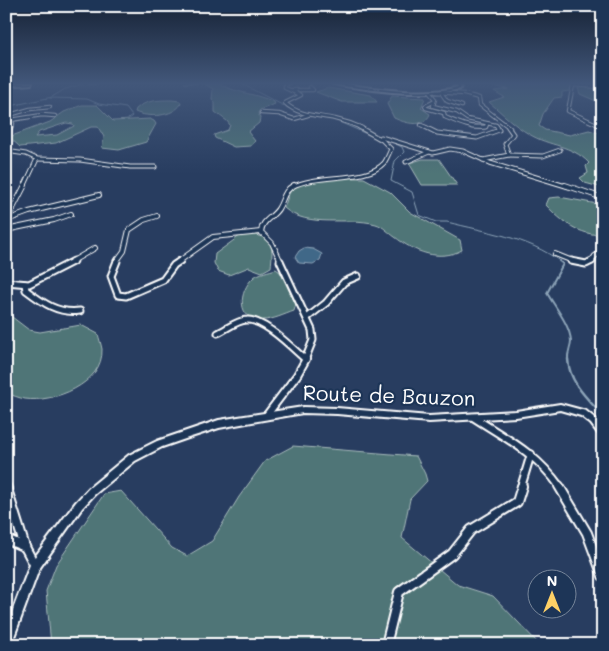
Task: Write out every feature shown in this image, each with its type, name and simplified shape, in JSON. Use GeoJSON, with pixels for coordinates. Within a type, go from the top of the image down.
{"type":"FeatureCollection","features":[{"type":"Feature","properties":{"kind":"street"},"geometry":{"type":"LineString","coordinates":[[268,113],[279,114],[294,119],[309,115]]}},
{"type":"Feature","properties":{"kind":"street"},"geometry":{"type":"LineString","coordinates":[[304,113],[341,120],[378,136],[430,152]]}},
{"type":"Feature","properties":{"kind":"street"},"geometry":{"type":"LineString","coordinates":[[444,113],[446,117],[466,126],[482,128],[487,126],[487,124]]}},
{"type":"Feature","properties":{"kind":"street"},"geometry":{"type":"LineString","coordinates":[[421,125],[437,133],[478,138],[499,130],[496,125],[464,118],[456,113]]}},
{"type":"Feature","properties":{"kind":"street"},"geometry":{"type":"LineString","coordinates":[[491,113],[512,130],[513,134],[505,144],[509,155]]}},
{"type":"Feature","properties":{"kind":"street"},"geometry":{"type":"LineString","coordinates":[[573,113],[603,127]]}},
{"type":"Feature","properties":{"kind":"street"},"geometry":{"type":"LineString","coordinates":[[6,117],[11,120],[42,115],[55,116]]}},
{"type":"Feature","properties":{"kind":"street"},"geometry":{"type":"LineString","coordinates":[[6,134],[11,129],[11,120]]}},
{"type":"Feature","properties":{"kind":"street"},"geometry":{"type":"LineString","coordinates":[[266,416],[294,378],[311,350],[313,340],[312,330],[287,280],[275,244],[262,232],[261,227],[264,222],[275,214],[287,189],[295,184],[309,179],[367,174],[381,168],[387,163],[391,149],[387,142],[378,136]]}},
{"type":"Feature","properties":{"kind":"street"},"geometry":{"type":"LineString","coordinates":[[406,162],[430,152],[458,150],[482,160],[603,198]]}},
{"type":"Feature","properties":{"kind":"street"},"geometry":{"type":"LineString","coordinates":[[482,160],[509,155],[540,157],[560,150]]}},
{"type":"Feature","properties":{"kind":"street"},"geometry":{"type":"LineString","coordinates":[[6,151],[26,154],[37,160],[80,160],[130,167],[155,167]]}},
{"type":"Feature","properties":{"kind":"street"},"geometry":{"type":"LineString","coordinates":[[7,221],[36,166],[37,160]]}},
{"type":"Feature","properties":{"kind":"street"},"geometry":{"type":"LineString","coordinates":[[7,221],[29,212],[99,195]]}},
{"type":"Feature","properties":{"kind":"street"},"geometry":{"type":"LineString","coordinates":[[6,230],[57,219],[71,214]]}},
{"type":"Feature","properties":{"kind":"street"},"geometry":{"type":"LineString","coordinates":[[157,216],[139,223],[129,230],[124,251],[115,264],[111,276],[118,295],[126,296],[163,280],[174,265],[213,237],[262,232]]}},
{"type":"Feature","properties":{"kind":"street"},"geometry":{"type":"LineString","coordinates":[[6,282],[25,284],[34,282],[95,248]]}},
{"type":"Feature","properties":{"kind":"street"},"geometry":{"type":"LineString","coordinates":[[555,254],[573,262],[586,264],[591,263],[595,256],[603,252]]}},
{"type":"Feature","properties":{"kind":"street"},"geometry":{"type":"LineString","coordinates":[[307,318],[326,303],[344,282],[358,276]]}},
{"type":"Feature","properties":{"kind":"street"},"geometry":{"type":"LineString","coordinates":[[25,284],[26,290],[49,306],[70,313],[80,311]]}},
{"type":"Feature","properties":{"kind":"street"},"geometry":{"type":"LineString","coordinates":[[218,333],[246,320],[255,322],[264,326],[305,359]]}},
{"type":"Feature","properties":{"kind":"street","name":"Route de Bauzon"},"geometry":{"type":"LineString","coordinates":[[6,644],[35,566],[85,498],[105,479],[132,458],[160,444],[188,434],[219,424],[287,411],[319,409],[430,419],[472,417],[567,407],[589,418],[603,433]]}},
{"type":"Feature","properties":{"kind":"street"},"geometry":{"type":"LineString","coordinates":[[472,417],[531,454],[548,472],[570,502],[587,533],[603,576]]}},
{"type":"Feature","properties":{"kind":"street"},"geometry":{"type":"LineString","coordinates":[[386,645],[399,592],[452,554],[471,530],[517,502],[531,454]]}},
{"type":"Feature","properties":{"kind":"street"},"geometry":{"type":"LineString","coordinates":[[6,485],[25,547],[35,566]]}},
{"type":"Feature","properties":{"kind":"street"},"geometry":{"type":"LineString","coordinates":[[6,539],[25,547]]}},
{"type":"Feature","properties":{"kind":"green space"},"geometry":{"type":"Polygon","coordinates":[[[62,113],[105,113],[113,121],[150,119],[156,124],[146,142],[119,150],[102,148],[104,137],[98,127],[91,127],[56,143],[20,147],[9,137],[50,122],[62,113]],[[66,123],[39,132],[35,137],[57,135],[74,126],[73,124],[66,123]]]}},
{"type":"Feature","properties":{"kind":"green space"},"geometry":{"type":"Polygon","coordinates":[[[138,113],[168,113],[153,116],[138,113]]]}},
{"type":"Feature","properties":{"kind":"green space"},"geometry":{"type":"Polygon","coordinates":[[[217,113],[258,113],[259,123],[248,132],[255,141],[251,146],[234,147],[215,138],[214,135],[228,130],[230,125],[217,113]]]}},
{"type":"Feature","properties":{"kind":"green space"},"geometry":{"type":"Polygon","coordinates":[[[392,113],[430,114],[423,122],[414,124],[394,118],[392,113]]]}},
{"type":"Feature","properties":{"kind":"green space"},"geometry":{"type":"Polygon","coordinates":[[[503,113],[543,113],[539,126],[545,130],[570,135],[589,130],[603,134],[603,188],[585,183],[580,178],[588,173],[586,166],[589,163],[582,157],[575,152],[529,134],[503,113]]]}},
{"type":"Feature","properties":{"kind":"green space"},"geometry":{"type":"Polygon","coordinates":[[[423,159],[439,159],[457,185],[422,185],[409,163],[423,159]]]}},
{"type":"Feature","properties":{"kind":"green space"},"geometry":{"type":"Polygon","coordinates":[[[325,178],[364,178],[390,192],[410,212],[460,240],[462,250],[453,254],[427,254],[410,247],[376,224],[304,218],[284,208],[291,190],[305,182],[325,178]]]}},
{"type":"Feature","properties":{"kind":"green space"},"geometry":{"type":"Polygon","coordinates":[[[559,197],[603,205],[603,235],[586,233],[558,217],[546,205],[549,198],[559,197]]]}},
{"type":"Feature","properties":{"kind":"green space"},"geometry":{"type":"Polygon","coordinates":[[[251,234],[264,238],[270,244],[272,249],[271,267],[262,272],[249,267],[229,275],[218,271],[214,263],[215,254],[241,235],[251,234]]]}},
{"type":"Feature","properties":{"kind":"green space"},"geometry":{"type":"Polygon","coordinates":[[[276,269],[280,272],[296,304],[294,311],[279,317],[263,320],[248,316],[242,304],[245,290],[249,283],[254,277],[276,269]]]}},
{"type":"Feature","properties":{"kind":"green space"},"geometry":{"type":"Polygon","coordinates":[[[12,317],[29,330],[40,332],[81,325],[98,334],[102,349],[100,361],[95,372],[75,389],[49,398],[25,399],[6,393],[6,318],[12,317]]]}},
{"type":"Feature","properties":{"kind":"green space"},"geometry":{"type":"Polygon","coordinates":[[[293,446],[416,456],[427,481],[410,499],[402,538],[458,585],[493,596],[540,645],[51,645],[46,591],[56,565],[104,494],[121,491],[172,548],[187,556],[212,541],[239,497],[265,461],[293,446]]]}},
{"type":"Feature","properties":{"kind":"water"},"geometry":{"type":"Polygon","coordinates":[[[304,248],[313,249],[322,254],[320,260],[313,264],[299,263],[295,257],[304,248]]]}},
{"type":"Feature","properties":{"kind":"waterway"},"geometry":{"type":"LineString","coordinates":[[128,119],[132,116],[130,113]]}},
{"type":"Feature","properties":{"kind":"waterway"},"geometry":{"type":"LineString","coordinates":[[301,113],[305,115]]}},
{"type":"Feature","properties":{"kind":"waterway"},"geometry":{"type":"LineString","coordinates":[[337,121],[369,135]]}},
{"type":"Feature","properties":{"kind":"waterway"},"geometry":{"type":"LineString","coordinates":[[392,142],[402,147],[404,152],[395,161],[391,181],[412,192],[419,215],[436,222],[447,222],[506,236],[535,247],[561,262]]}},
{"type":"Feature","properties":{"kind":"waterway"},"geometry":{"type":"LineString","coordinates":[[559,261],[563,264],[547,293],[565,322],[570,335],[571,343],[568,359]]}},
{"type":"Feature","properties":{"kind":"waterway"},"geometry":{"type":"LineString","coordinates":[[568,359],[569,368],[576,383],[603,416]]}}]}
